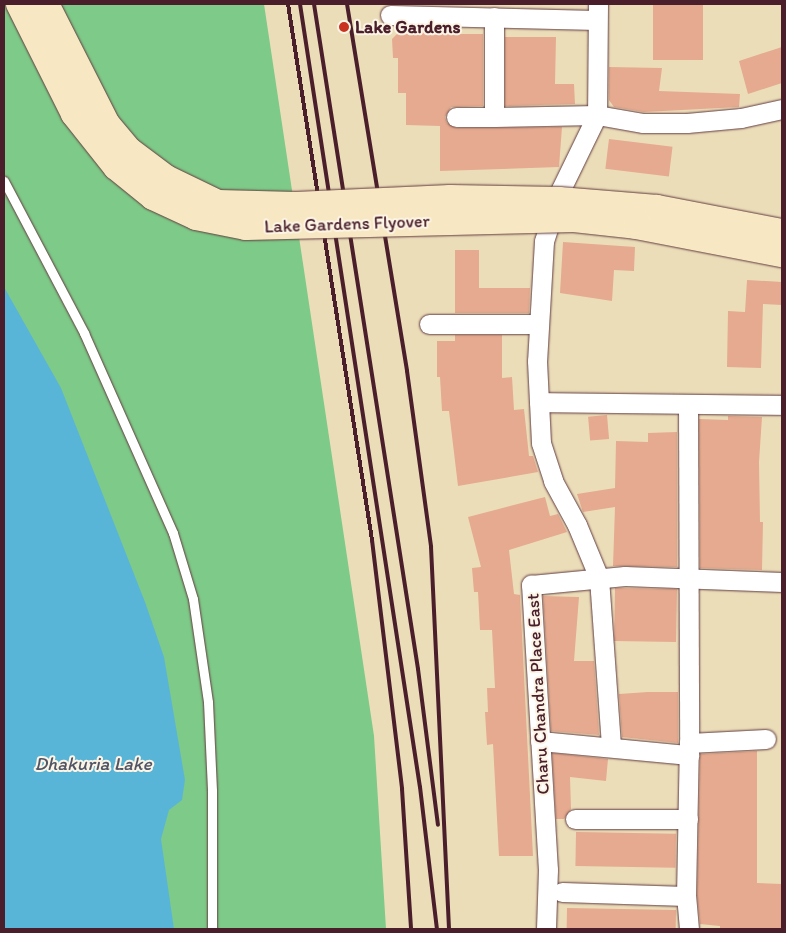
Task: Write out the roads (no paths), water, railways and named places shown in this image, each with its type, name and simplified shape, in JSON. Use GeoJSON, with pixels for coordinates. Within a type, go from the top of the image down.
{"type":"FeatureCollection","features":[{"type":"Feature","properties":{"kind":"main road","name":"Lake Gardens Flyover"},"geometry":{"type":"LineString","coordinates":[[19,4],[74,114],[116,167],[152,197],[196,217],[246,227],[574,219],[636,226],[782,254]]}},
{"type":"Feature","properties":{"kind":"main road","name":"Lake Gardens Flyover"},"geometry":{"type":"LineString","coordinates":[[46,4],[107,124],[166,178],[218,203],[296,205],[450,198],[559,200],[657,208],[782,232]]}},
{"type":"Feature","properties":{"kind":"street"},"geometry":{"type":"LineString","coordinates":[[390,15],[452,10],[494,17],[598,12],[597,115],[561,189],[544,241],[539,324],[539,402],[541,443],[551,474],[599,578],[611,747]]}},
{"type":"Feature","properties":{"kind":"street"},"geometry":{"type":"LineString","coordinates":[[494,17],[494,117]]}},
{"type":"Feature","properties":{"kind":"street"},"geometry":{"type":"LineString","coordinates":[[456,117],[597,115],[643,123],[687,124],[741,118],[782,109]]}},
{"type":"Feature","properties":{"kind":"street"},"geometry":{"type":"LineString","coordinates":[[429,324],[539,324]]}},
{"type":"Feature","properties":{"kind":"street"},"geometry":{"type":"LineString","coordinates":[[539,402],[782,405]]}},
{"type":"Feature","properties":{"kind":"street"},"geometry":{"type":"LineString","coordinates":[[688,404],[689,749],[686,896],[689,929]]}},
{"type":"Feature","properties":{"kind":"street","name":"Charu Chandra Place East"},"geometry":{"type":"LineString","coordinates":[[546,929],[548,870],[531,586],[599,578],[689,578],[782,582]]}},
{"type":"Feature","properties":{"kind":"street"},"geometry":{"type":"LineString","coordinates":[[540,741],[611,747],[689,749],[766,739]]}},
{"type":"Feature","properties":{"kind":"street"},"geometry":{"type":"LineString","coordinates":[[575,819],[688,819]]}},
{"type":"Feature","properties":{"kind":"street"},"geometry":{"type":"LineString","coordinates":[[562,892],[686,896]]}},
{"type":"Feature","properties":{"kind":"lane"},"geometry":{"type":"LineString","coordinates":[[4,181],[88,342],[173,532],[193,599],[208,702],[213,801],[212,929]]}},
{"type":"Feature","properties":{"kind":"water","name":"Dhakuria Lake"},"geometry":{"type":"Polygon","coordinates":[[[4,287],[61,388],[145,602],[164,657],[185,780],[182,800],[169,810],[161,839],[174,929],[4,929],[4,287]]]}},
{"type":"Feature","properties":{"kind":"railway"},"geometry":{"type":"LineString","coordinates":[[288,4],[372,540],[402,789],[411,929]]}},
{"type":"Feature","properties":{"kind":"railway"},"geometry":{"type":"LineString","coordinates":[[300,4],[420,787],[437,929]]}},
{"type":"Feature","properties":{"kind":"railway"},"geometry":{"type":"LineString","coordinates":[[314,4],[418,669],[438,825]]}},
{"type":"Feature","properties":{"kind":"railway"},"geometry":{"type":"LineString","coordinates":[[347,4],[407,371],[431,547],[449,929]]}},
{"type":"Feature","properties":{"kind":"place","name":"Lake Gardens"},"geometry":{"type":"Point","coordinates":[344,27]}}]}
